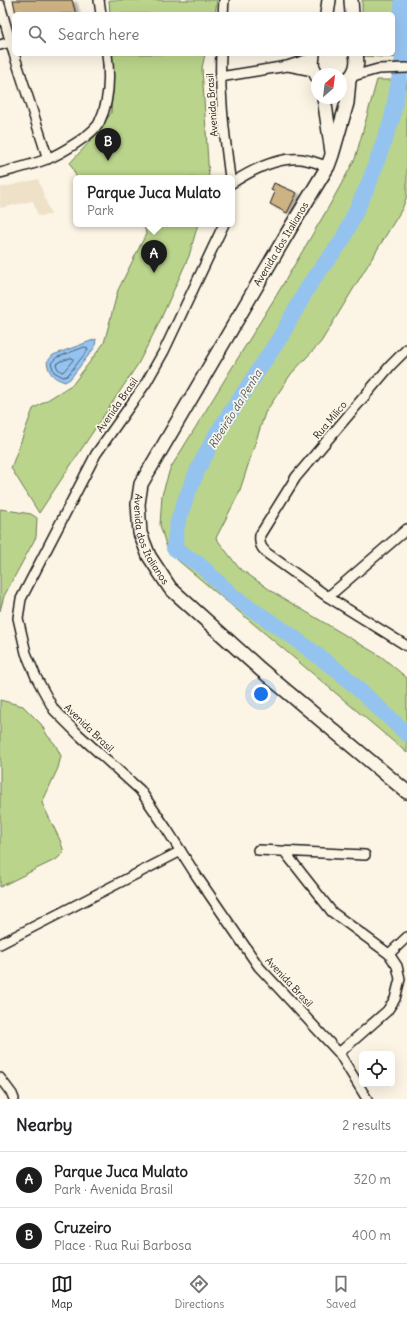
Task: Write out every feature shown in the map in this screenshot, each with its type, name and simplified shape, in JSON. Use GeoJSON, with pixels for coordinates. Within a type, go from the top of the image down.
{"type":"FeatureCollection","features":[{"type":"Feature","properties":{"kind":"main road"},"geometry":{"type":"LineString","coordinates":[[327,12],[329,0]]}},
{"type":"Feature","properties":{"kind":"main road"},"geometry":{"type":"LineString","coordinates":[[351,0],[352,12]]}},
{"type":"Feature","properties":{"kind":"main road","name":"Avenida dos Italianos"},"geometry":{"type":"LineString","coordinates":[[357,58],[348,80],[347,103],[330,161],[141,484],[138,504],[140,533],[149,556],[170,588],[260,669],[407,792]]}},
{"type":"Feature","properties":{"kind":"main road"},"geometry":{"type":"LineString","coordinates":[[325,104],[330,161]]}},
{"type":"Feature","properties":{"kind":"street"},"geometry":{"type":"LineString","coordinates":[[99,0],[101,12]]}},
{"type":"Feature","properties":{"kind":"street"},"geometry":{"type":"LineString","coordinates":[[223,12],[224,0]]}},
{"type":"Feature","properties":{"kind":"street"},"geometry":{"type":"LineString","coordinates":[[0,5],[12,48]]}},
{"type":"Feature","properties":{"kind":"street"},"geometry":{"type":"LineString","coordinates":[[0,45],[10,42]]}},
{"type":"Feature","properties":{"kind":"street"},"geometry":{"type":"LineString","coordinates":[[15,56],[48,159]]}},
{"type":"Feature","properties":{"kind":"street"},"geometry":{"type":"LineString","coordinates":[[0,174],[48,159],[88,136],[98,124],[107,100],[109,73],[107,56]]}},
{"type":"Feature","properties":{"kind":"street","name":"Avenida Brasil"},"geometry":{"type":"LineString","coordinates":[[221,56],[220,77],[222,114],[230,175]]}},
{"type":"Feature","properties":{"kind":"street"},"geometry":{"type":"LineString","coordinates":[[357,58],[383,69]]}},
{"type":"Feature","properties":{"kind":"street"},"geometry":{"type":"LineString","coordinates":[[220,77],[287,66],[314,65]]}},
{"type":"Feature","properties":{"kind":"street"},"geometry":{"type":"LineString","coordinates":[[348,80],[383,69],[407,68]]}},
{"type":"Feature","properties":{"kind":"street"},"geometry":{"type":"LineString","coordinates":[[235,181],[250,171],[284,160],[301,159],[330,161]]}},
{"type":"Feature","properties":{"kind":"street","name":"Avenida Brasil"},"geometry":{"type":"LineString","coordinates":[[223,227],[164,351],[146,383],[96,454],[21,599],[18,618],[26,653],[36,677],[54,710],[78,734],[140,790],[196,875],[259,966],[339,1053],[366,1099]]}},
{"type":"Feature","properties":{"kind":"street","name":"Rua Milico"},"geometry":{"type":"LineString","coordinates":[[407,349],[390,365],[296,477],[274,510],[260,535],[259,542],[262,549],[328,597],[407,646]]}},
{"type":"Feature","properties":{"kind":"street"},"geometry":{"type":"LineString","coordinates":[[328,597],[407,529]]}},
{"type":"Feature","properties":{"kind":"street"},"geometry":{"type":"LineString","coordinates":[[258,850],[365,855]]}},
{"type":"Feature","properties":{"kind":"street"},"geometry":{"type":"LineString","coordinates":[[0,944],[181,851]]}},
{"type":"Feature","properties":{"kind":"street"},"geometry":{"type":"LineString","coordinates":[[284,851],[332,912],[389,954],[397,966],[400,979],[394,999],[387,1011],[339,1053]]}},
{"type":"Feature","properties":{"kind":"street"},"geometry":{"type":"LineString","coordinates":[[389,954],[407,938]]}},
{"type":"Feature","properties":{"kind":"street"},"geometry":{"type":"LineString","coordinates":[[0,1078],[14,1099]]}},
{"type":"Feature","properties":{"kind":"shaded area"},"geometry":{"type":"Polygon","coordinates":[[[38,179],[51,215],[38,216],[33,201],[0,208],[0,188],[38,179]]]}},
{"type":"Feature","properties":{"kind":"green space"},"geometry":{"type":"Polygon","coordinates":[[[109,0],[217,0],[215,12],[110,12],[109,0]]]}},
{"type":"Feature","properties":{"kind":"green space"},"geometry":{"type":"Polygon","coordinates":[[[362,0],[407,0],[407,58],[363,56],[395,56],[395,12],[362,12],[362,0]]]}},
{"type":"Feature","properties":{"kind":"green space"},"geometry":{"type":"Polygon","coordinates":[[[112,56],[205,56],[202,68],[209,175],[76,175],[70,163],[94,137],[111,113],[113,76],[112,56]]]}},
{"type":"Feature","properties":{"kind":"green space"},"geometry":{"type":"Polygon","coordinates":[[[377,80],[407,80],[407,196],[402,209],[321,342],[291,374],[265,413],[239,493],[216,538],[239,568],[276,594],[382,657],[407,678],[407,753],[168,552],[160,525],[162,495],[170,469],[279,291],[355,159],[377,80]]]}},
{"type":"Feature","properties":{"kind":"green space"},"geometry":{"type":"Polygon","coordinates":[[[145,227],[197,227],[189,256],[158,325],[138,364],[39,513],[11,468],[33,409],[73,384],[104,343],[118,290],[146,234],[145,227]]]}},
{"type":"Feature","properties":{"kind":"green space"},"geometry":{"type":"Polygon","coordinates":[[[0,509],[31,514],[37,518],[36,537],[4,596],[0,611],[0,509]]]}},
{"type":"Feature","properties":{"kind":"green space"},"geometry":{"type":"Polygon","coordinates":[[[0,700],[23,706],[41,724],[47,735],[55,744],[61,756],[58,768],[42,803],[60,840],[64,852],[57,859],[0,887],[0,700]]]}},
{"type":"Feature","properties":{"kind":"water"},"geometry":{"type":"Polygon","coordinates":[[[96,339],[95,347],[70,379],[65,382],[52,375],[47,362],[53,355],[96,339]]]}},
{"type":"Feature","properties":{"kind":"building"},"geometry":{"type":"Polygon","coordinates":[[[13,0],[72,0],[75,12],[16,12],[13,0]]]}},
{"type":"Feature","properties":{"kind":"building"},"geometry":{"type":"Polygon","coordinates":[[[274,183],[297,193],[287,213],[270,204],[275,192],[271,190],[274,183]]]}},
{"type":"Feature","properties":{"kind":"waterway","name":"Ribeirão da Penha"},"geometry":{"type":"LineString","coordinates":[[402,0],[404,52],[392,119],[369,183],[342,241],[311,282],[281,336],[217,433],[199,467],[186,498],[177,525],[174,548],[200,565],[235,598],[289,634],[342,674],[407,734]]}},
{"type":"Feature","properties":{"kind":"place","name":"Cruzeiro"},"geometry":{"type":"Point","coordinates":[108,161]}},
{"type":"Feature","properties":{"kind":"place","name":"Parque Juca Mulato"},"geometry":{"type":"Point","coordinates":[154,273]}}]}
